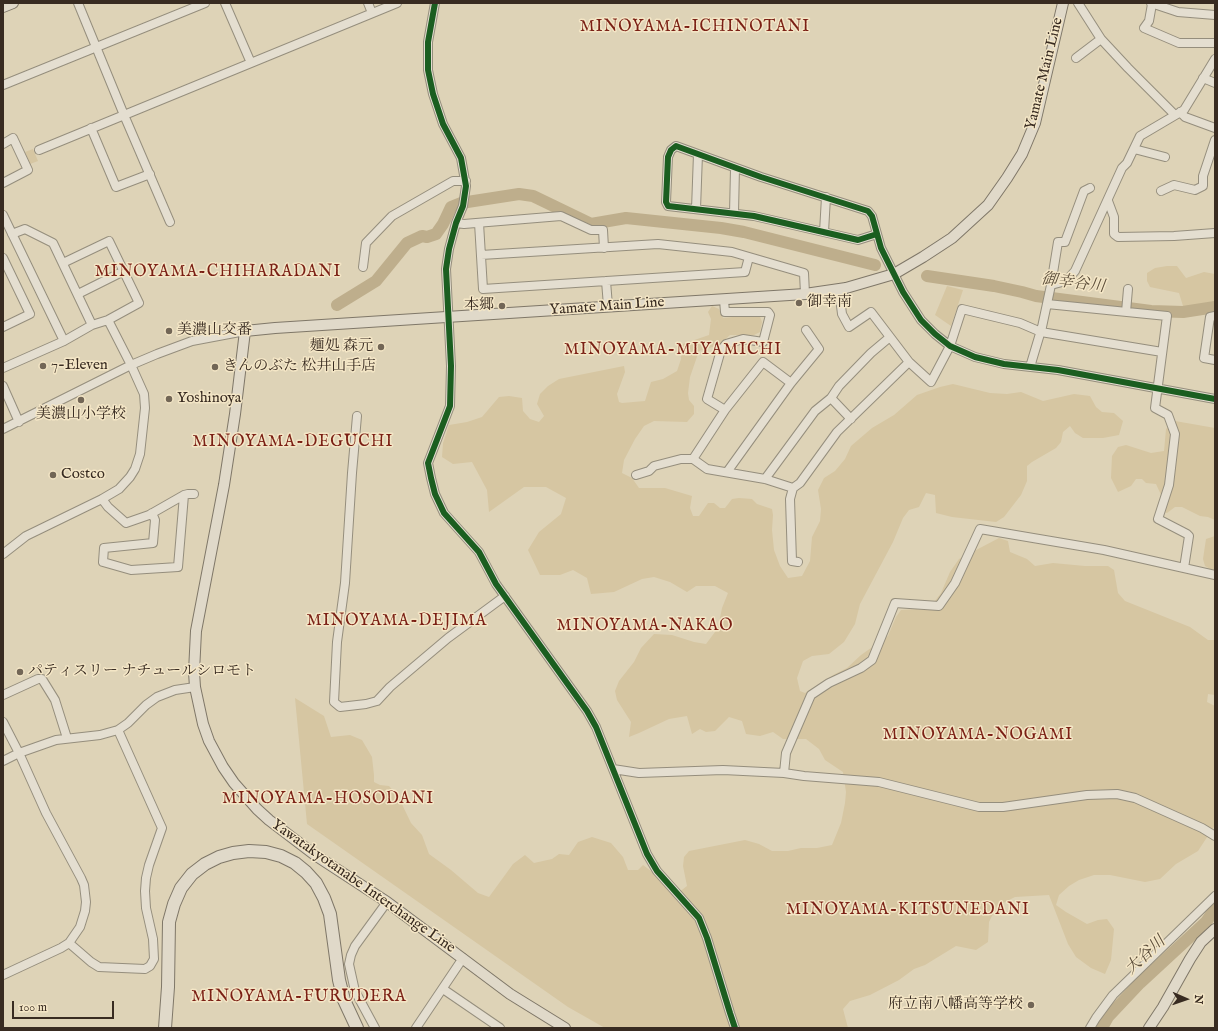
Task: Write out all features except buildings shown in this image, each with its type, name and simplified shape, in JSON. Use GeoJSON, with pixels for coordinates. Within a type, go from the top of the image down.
{"type":"FeatureCollection","features":[{"type":"Feature","properties":{"kind":"highway"},"geometry":{"type":"LineString","coordinates":[[164,1028],[168,987],[169,922],[174,904],[181,888],[192,874],[206,864],[219,857],[249,851],[266,852],[281,856],[295,863],[316,883],[330,914],[339,980],[344,1000],[357,1028]]}},
{"type":"Feature","properties":{"kind":"main road"},"geometry":{"type":"LineString","coordinates":[[3,7],[13,3]]}},
{"type":"Feature","properties":{"kind":"main road","name":"Yamate Main Line"},"geometry":{"type":"LineString","coordinates":[[245,331],[805,294],[839,290],[894,274],[952,238],[988,205],[1022,154],[1035,123],[1063,3]]}},
{"type":"Feature","properties":{"kind":"main road","name":"Yawatakyotanabe Interchange Line"},"geometry":{"type":"LineString","coordinates":[[245,331],[235,414],[224,485],[196,630],[194,665],[195,687],[203,724],[216,754],[234,783],[269,820],[315,855],[387,902],[510,994],[565,1028]]}},
{"type":"Feature","properties":{"kind":"main road"},"geometry":{"type":"LineString","coordinates":[[1149,1028],[1201,942],[1215,929]]}},
{"type":"Feature","properties":{"kind":"street"},"geometry":{"type":"LineString","coordinates":[[78,3],[170,222]]}},
{"type":"Feature","properties":{"kind":"street"},"geometry":{"type":"LineString","coordinates":[[3,85],[205,3]]}},
{"type":"Feature","properties":{"kind":"street"},"geometry":{"type":"LineString","coordinates":[[225,3],[251,63]]}},
{"type":"Feature","properties":{"kind":"street"},"geometry":{"type":"LineString","coordinates":[[368,3],[372,13]]}},
{"type":"Feature","properties":{"kind":"street"},"geometry":{"type":"LineString","coordinates":[[39,150],[397,3]]}},
{"type":"Feature","properties":{"kind":"street"},"geometry":{"type":"LineString","coordinates":[[435,3],[428,42],[428,70],[433,94],[443,124],[461,158],[466,181],[463,206],[456,223],[446,269],[451,366],[450,406],[428,463],[435,494],[444,513],[479,552],[504,596],[587,711],[596,727],[646,854],[657,871],[699,918],[707,938],[730,1014],[736,1028]]}},
{"type":"Feature","properties":{"kind":"street"},"geometry":{"type":"LineString","coordinates":[[1078,3],[1101,39],[1128,68],[1178,113],[1215,128]]}},
{"type":"Feature","properties":{"kind":"street"},"geometry":{"type":"LineString","coordinates":[[1215,15],[1178,12],[1151,4],[1149,21],[1144,28],[1179,43],[1215,43]]}},
{"type":"Feature","properties":{"kind":"street"},"geometry":{"type":"LineString","coordinates":[[1076,58],[1101,39]]}},
{"type":"Feature","properties":{"kind":"street"},"geometry":{"type":"LineString","coordinates":[[1049,296],[1076,271],[1122,168],[1127,162],[1140,136],[1184,110],[1215,59]]}},
{"type":"Feature","properties":{"kind":"street"},"geometry":{"type":"LineString","coordinates":[[1203,78],[1215,83]]}},
{"type":"Feature","properties":{"kind":"street"},"geometry":{"type":"LineString","coordinates":[[91,128],[116,187],[150,174]]}},
{"type":"Feature","properties":{"kind":"street"},"geometry":{"type":"LineString","coordinates":[[3,144],[13,138],[28,170],[3,183]]}},
{"type":"Feature","properties":{"kind":"street"},"geometry":{"type":"LineString","coordinates":[[1161,190],[1174,185],[1195,190],[1202,186],[1203,176],[1215,140]]}},
{"type":"Feature","properties":{"kind":"street"},"geometry":{"type":"LineString","coordinates":[[877,234],[858,240],[754,216],[668,206],[666,202],[668,157],[671,150],[676,146],[736,168],[868,211],[872,216],[881,248],[894,274],[921,320],[950,346],[975,357],[1004,364],[1058,370],[1215,398]]}},
{"type":"Feature","properties":{"kind":"street"},"geometry":{"type":"LineString","coordinates":[[1134,149],[1165,157]]}},
{"type":"Feature","properties":{"kind":"street"},"geometry":{"type":"LineString","coordinates":[[696,209],[698,154]]}},
{"type":"Feature","properties":{"kind":"street"},"geometry":{"type":"LineString","coordinates":[[734,213],[736,168]]}},
{"type":"Feature","properties":{"kind":"street"},"geometry":{"type":"LineString","coordinates":[[363,267],[366,243],[392,216],[454,182],[466,181]]}},
{"type":"Feature","properties":{"kind":"street"},"geometry":{"type":"LineString","coordinates":[[1030,367],[1041,332],[1058,242],[1064,242],[1084,191],[1090,188]]}},
{"type":"Feature","properties":{"kind":"street"},"geometry":{"type":"LineString","coordinates":[[824,232],[826,198]]}},
{"type":"Feature","properties":{"kind":"street"},"geometry":{"type":"LineString","coordinates":[[1108,201],[1114,217],[1114,234],[1118,237],[1174,236],[1215,233]]}},
{"type":"Feature","properties":{"kind":"street"},"geometry":{"type":"LineString","coordinates":[[3,215],[64,341]]}},
{"type":"Feature","properties":{"kind":"street"},"geometry":{"type":"LineString","coordinates":[[456,223],[464,224],[561,216],[590,230],[603,230],[604,248]]}},
{"type":"Feature","properties":{"kind":"street"},"geometry":{"type":"LineString","coordinates":[[479,223],[483,288],[745,272],[750,257]]}},
{"type":"Feature","properties":{"kind":"street"},"geometry":{"type":"LineString","coordinates":[[12,234],[25,229],[53,243],[92,325]]}},
{"type":"Feature","properties":{"kind":"street"},"geometry":{"type":"LineString","coordinates":[[3,368],[64,341],[92,325],[108,320],[139,303],[109,241],[63,263]]}},
{"type":"Feature","properties":{"kind":"street"},"geometry":{"type":"LineString","coordinates":[[481,255],[658,244],[732,252],[804,273],[805,294]]}},
{"type":"Feature","properties":{"kind":"street"},"geometry":{"type":"LineString","coordinates":[[3,258],[30,314],[3,327]]}},
{"type":"Feature","properties":{"kind":"street"},"geometry":{"type":"LineString","coordinates":[[78,294],[124,271]]}},
{"type":"Feature","properties":{"kind":"street"},"geometry":{"type":"LineString","coordinates":[[606,281],[608,306]]}},
{"type":"Feature","properties":{"kind":"street"},"geometry":{"type":"LineString","coordinates":[[1126,309],[1128,289]]}},
{"type":"Feature","properties":{"kind":"street"},"geometry":{"type":"LineString","coordinates":[[839,290],[842,314],[849,327],[871,312],[909,362],[931,382],[950,346],[962,309],[1020,323],[1041,332],[1162,352]]}},
{"type":"Feature","properties":{"kind":"street"},"geometry":{"type":"LineString","coordinates":[[1049,296],[1167,316],[1155,408],[1168,415],[1175,434],[1169,485],[1158,519],[1189,536],[1184,568]]}},
{"type":"Feature","properties":{"kind":"street"},"geometry":{"type":"LineString","coordinates":[[724,300],[725,312],[768,312],[770,315],[763,342],[743,339],[726,344],[721,350],[707,399],[725,410]]}},
{"type":"Feature","properties":{"kind":"street"},"geometry":{"type":"LineString","coordinates":[[1215,316],[1210,317],[1204,358],[1215,360]]}},
{"type":"Feature","properties":{"kind":"street"},"geometry":{"type":"LineString","coordinates":[[3,554],[26,536],[102,499],[119,489],[130,478],[136,469],[140,454],[145,408],[144,394],[108,320]]}},
{"type":"Feature","properties":{"kind":"street"},"geometry":{"type":"LineString","coordinates":[[727,472],[791,383],[819,349],[806,330]]}},
{"type":"Feature","properties":{"kind":"street","name":"Yamate Main Line"},"geometry":{"type":"LineString","coordinates":[[3,429],[131,365],[157,354],[192,341],[245,331]]}},
{"type":"Feature","properties":{"kind":"street"},"geometry":{"type":"LineString","coordinates":[[765,479],[815,411],[831,398],[839,386],[871,353],[890,337]]}},
{"type":"Feature","properties":{"kind":"street"},"geometry":{"type":"LineString","coordinates":[[693,460],[725,410],[763,362],[791,383]]}},
{"type":"Feature","properties":{"kind":"street"},"geometry":{"type":"LineString","coordinates":[[798,562],[792,561],[790,499],[793,488],[800,483],[837,432],[909,362]]}},
{"type":"Feature","properties":{"kind":"street"},"geometry":{"type":"LineString","coordinates":[[4,389],[19,422]]}},
{"type":"Feature","properties":{"kind":"street"},"geometry":{"type":"LineString","coordinates":[[831,398],[851,419]]}},
{"type":"Feature","properties":{"kind":"street"},"geometry":{"type":"LineString","coordinates":[[357,416],[345,583],[337,642],[334,702],[340,706],[366,704],[377,701],[390,687],[448,638],[504,596]]}},
{"type":"Feature","properties":{"kind":"street"},"geometry":{"type":"LineString","coordinates":[[636,475],[649,471],[654,466],[681,459],[693,460],[707,469],[765,479],[793,488]]}},
{"type":"Feature","properties":{"kind":"street"},"geometry":{"type":"LineString","coordinates":[[102,499],[108,507],[126,523],[152,513],[184,495],[194,494]]}},
{"type":"Feature","properties":{"kind":"street"},"geometry":{"type":"LineString","coordinates":[[152,513],[155,520],[153,543],[104,548],[103,562],[131,570],[178,567],[184,495]]}},
{"type":"Feature","properties":{"kind":"street"},"geometry":{"type":"LineString","coordinates":[[784,773],[786,753],[811,695],[829,683],[861,668],[872,660],[895,603],[939,606],[955,583],[980,529],[1104,550],[1215,575]]}},
{"type":"Feature","properties":{"kind":"street"},"geometry":{"type":"LineString","coordinates":[[3,695],[38,679],[42,679],[55,700],[67,738]]}},
{"type":"Feature","properties":{"kind":"street"},"geometry":{"type":"LineString","coordinates":[[3,761],[48,742],[67,738],[100,735],[118,730],[157,697],[174,690],[195,687]]}},
{"type":"Feature","properties":{"kind":"street"},"geometry":{"type":"LineString","coordinates":[[3,722],[19,753],[46,813],[84,885],[86,902],[83,920],[76,934],[69,943],[3,975]]}},
{"type":"Feature","properties":{"kind":"street"},"geometry":{"type":"LineString","coordinates":[[69,943],[91,962],[100,967],[140,970],[150,966],[154,959],[153,939],[145,900],[149,865],[162,828],[118,730]]}},
{"type":"Feature","properties":{"kind":"street"},"geometry":{"type":"LineString","coordinates":[[613,769],[639,773],[722,770],[784,773],[879,782],[979,807],[1003,807],[1087,795],[1117,794],[1135,798],[1202,828],[1215,836]]}},
{"type":"Feature","properties":{"kind":"street"},"geometry":{"type":"LineString","coordinates":[[1090,1028],[1113,995],[1215,896]]}},
{"type":"Feature","properties":{"kind":"street"},"geometry":{"type":"LineString","coordinates":[[375,1028],[355,991],[349,964],[355,946],[387,902]]}},
{"type":"Feature","properties":{"kind":"street"},"geometry":{"type":"LineString","coordinates":[[416,1028],[463,958]]}},
{"type":"Feature","properties":{"kind":"street"},"geometry":{"type":"LineString","coordinates":[[443,989],[500,1028]]}},
{"type":"Feature","properties":{"kind":"shaded area"},"geometry":{"type":"Polygon","coordinates":[[[33,149],[38,161],[30,164],[25,152],[33,149]]]}},
{"type":"Feature","properties":{"kind":"shaded area"},"geometry":{"type":"Polygon","coordinates":[[[1177,266],[1186,278],[1204,272],[1215,274],[1215,311],[1183,306],[1179,293],[1150,287],[1147,281],[1147,273],[1155,268],[1177,266]]]}},
{"type":"Feature","properties":{"kind":"shaded area"},"geometry":{"type":"Polygon","coordinates":[[[947,286],[963,290],[951,326],[935,315],[947,286]]]}},
{"type":"Feature","properties":{"kind":"shaded area"},"geometry":{"type":"Polygon","coordinates":[[[712,306],[719,309],[723,318],[759,314],[762,322],[760,332],[754,335],[730,335],[719,345],[699,351],[690,377],[688,393],[689,400],[694,406],[694,414],[687,422],[654,421],[644,426],[624,460],[622,473],[632,478],[639,488],[665,488],[692,496],[690,508],[693,516],[699,516],[708,503],[714,503],[720,508],[725,508],[732,499],[739,498],[752,499],[757,504],[772,509],[774,550],[780,566],[788,578],[802,576],[810,561],[812,537],[820,521],[821,509],[818,490],[824,478],[835,471],[845,459],[851,446],[872,428],[894,415],[917,395],[953,384],[990,393],[1007,394],[1021,392],[1043,401],[1074,394],[1090,396],[1096,407],[1102,412],[1114,413],[1123,421],[1119,435],[1103,438],[1083,438],[1075,433],[1070,426],[1063,432],[1061,442],[1056,448],[1027,466],[1027,481],[1021,495],[1004,517],[996,522],[952,517],[936,513],[935,495],[926,493],[919,507],[909,510],[903,518],[893,542],[860,604],[855,624],[844,642],[829,654],[812,656],[803,661],[797,678],[800,691],[805,693],[847,668],[861,655],[888,636],[896,617],[901,610],[928,610],[941,593],[950,572],[959,559],[999,538],[1008,541],[1010,552],[1027,559],[1035,566],[1053,563],[1085,566],[1108,566],[1114,570],[1118,593],[1125,601],[1190,627],[1208,640],[1215,640],[1215,695],[1208,694],[1207,702],[1215,706],[1215,825],[1198,851],[1176,864],[1160,879],[1145,882],[1110,875],[1094,875],[1079,880],[1059,895],[1056,905],[1066,912],[1087,924],[1098,920],[1107,919],[1114,929],[1111,960],[1105,974],[1091,968],[1076,957],[1068,944],[1049,895],[1015,897],[997,906],[989,922],[988,942],[976,950],[956,946],[925,965],[914,969],[899,980],[870,995],[850,1001],[843,1009],[848,1028],[605,1028],[568,1007],[307,824],[295,698],[324,716],[331,737],[350,735],[362,740],[372,757],[374,782],[380,785],[389,786],[398,796],[411,823],[422,835],[429,854],[478,893],[489,897],[513,864],[525,855],[534,863],[552,859],[559,854],[569,855],[578,842],[592,837],[611,843],[623,857],[628,870],[638,870],[643,865],[655,874],[674,896],[687,886],[683,866],[684,857],[689,851],[745,840],[759,844],[772,851],[788,851],[801,848],[817,848],[832,845],[841,823],[845,803],[846,792],[843,772],[825,760],[819,749],[806,739],[783,739],[773,732],[760,736],[746,734],[742,721],[729,717],[715,731],[706,732],[700,729],[692,734],[687,716],[669,719],[629,737],[631,722],[617,700],[615,691],[619,681],[634,662],[641,648],[654,634],[672,635],[706,644],[718,628],[722,608],[728,593],[715,586],[696,586],[687,592],[670,582],[654,577],[642,579],[614,592],[591,594],[587,578],[573,570],[560,575],[540,575],[528,550],[539,532],[561,514],[566,498],[546,487],[524,487],[489,512],[487,490],[472,462],[453,464],[442,457],[443,443],[449,425],[467,422],[482,417],[499,397],[509,396],[522,398],[523,411],[530,419],[539,422],[544,416],[537,404],[540,394],[548,386],[559,379],[624,366],[625,372],[617,394],[619,402],[645,401],[651,382],[663,379],[677,371],[681,359],[680,345],[709,335],[711,319],[708,312],[712,306]]]}},
{"type":"Feature","properties":{"kind":"shaded area"},"geometry":{"type":"Polygon","coordinates":[[[1175,421],[1215,428],[1215,520],[1200,516],[1182,507],[1175,507],[1167,513],[1163,512],[1162,497],[1156,484],[1146,483],[1142,479],[1136,479],[1131,486],[1118,492],[1111,478],[1112,456],[1118,447],[1126,445],[1151,453],[1164,451],[1166,429],[1175,421]]]}},
{"type":"Feature","properties":{"kind":"shaded area"},"geometry":{"type":"Polygon","coordinates":[[[1215,536],[1215,572],[1205,566],[1203,559],[1206,539],[1215,536]]]}},
{"type":"Feature","properties":{"kind":"waterway"},"geometry":{"type":"LineString","coordinates":[[337,305],[376,281],[407,243],[422,236],[427,237],[436,234],[443,224],[451,207],[461,203],[519,194],[533,196],[591,224],[626,218],[721,228],[744,232],[875,265]]}},
{"type":"Feature","properties":{"kind":"waterway","name":"御幸谷川"},"geometry":{"type":"LineString","coordinates":[[927,276],[994,286],[1036,296],[1151,311],[1183,312],[1215,307]]}},
{"type":"Feature","properties":{"kind":"waterway","name":"大谷川"},"geometry":{"type":"LineString","coordinates":[[1102,1028],[1108,1017],[1140,983],[1206,922],[1215,909]]}},
{"type":"Feature","properties":{"kind":"cycle path"},"geometry":{"type":"LineString","coordinates":[[435,3],[428,42],[428,70],[433,94],[443,124],[461,158],[466,186],[463,206],[456,223],[449,249],[446,269],[451,366],[450,406],[428,463],[435,494],[444,513],[479,552],[496,584],[587,711],[596,727],[647,854],[657,871],[699,918],[707,938],[735,1028]]}},
{"type":"Feature","properties":{"kind":"cycle path"},"geometry":{"type":"LineString","coordinates":[[877,234],[858,240],[754,216],[668,206],[666,202],[668,157],[671,150],[676,146],[761,177],[868,211],[872,216],[881,248],[903,292],[921,320],[950,346],[975,357],[1004,364],[1058,370],[1215,399]]}},
{"type":"Feature","properties":{"kind":"place","name":"御幸南"},"geometry":{"type":"Point","coordinates":[799,303]}},
{"type":"Feature","properties":{"kind":"place","name":"本郷"},"geometry":{"type":"Point","coordinates":[502,306]}},
{"type":"Feature","properties":{"kind":"place","name":"美濃山交番"},"geometry":{"type":"Point","coordinates":[169,331]}},
{"type":"Feature","properties":{"kind":"place","name":"麺処 森元"},"geometry":{"type":"Point","coordinates":[381,347]}},
{"type":"Feature","properties":{"kind":"place","name":"7-Eleven"},"geometry":{"type":"Point","coordinates":[43,366]}},
{"type":"Feature","properties":{"kind":"place","name":"きんのぶた 松井山手店"},"geometry":{"type":"Point","coordinates":[215,367]}},
{"type":"Feature","properties":{"kind":"place","name":"Yoshinoya"},"geometry":{"type":"Point","coordinates":[169,399]}},
{"type":"Feature","properties":{"kind":"place","name":"美濃山小学校"},"geometry":{"type":"Point","coordinates":[81,400]}},
{"type":"Feature","properties":{"kind":"place","name":"Costco"},"geometry":{"type":"Point","coordinates":[53,475]}},
{"type":"Feature","properties":{"kind":"place","name":"パティスリー ナチュールシロモト"},"geometry":{"type":"Point","coordinates":[20,672]}},
{"type":"Feature","properties":{"kind":"place","name":"府立南八幡高等学校"},"geometry":{"type":"Point","coordinates":[1031,1005]}},
{"type":"Feature","properties":{"kind":"district","name":"MINOYAMA-ICHINOTANI"},"geometry":{"type":"Point","coordinates":[695,28]}},
{"type":"Feature","properties":{"kind":"district","name":"MINOYAMA-CHIHARADANI"},"geometry":{"type":"Point","coordinates":[218,273]}},
{"type":"Feature","properties":{"kind":"district","name":"MINOYAMA-MIYAMICHI"},"geometry":{"type":"Point","coordinates":[673,351]}},
{"type":"Feature","properties":{"kind":"district","name":"MINOYAMA-DEGUCHI"},"geometry":{"type":"Point","coordinates":[293,443]}},
{"type":"Feature","properties":{"kind":"district","name":"MINOYAMA-DEJIMA"},"geometry":{"type":"Point","coordinates":[397,622]}},
{"type":"Feature","properties":{"kind":"district","name":"MINOYAMA-NAKAO"},"geometry":{"type":"Point","coordinates":[645,627]}},
{"type":"Feature","properties":{"kind":"district","name":"MINOYAMA-NOGAMI"},"geometry":{"type":"Point","coordinates":[978,736]}},
{"type":"Feature","properties":{"kind":"district","name":"MINOYAMA-HOSODANI"},"geometry":{"type":"Point","coordinates":[328,800]}},
{"type":"Feature","properties":{"kind":"district","name":"MINOYAMA-KITSUNEDANI"},"geometry":{"type":"Point","coordinates":[908,911]}},
{"type":"Feature","properties":{"kind":"district","name":"MINOYAMA-FURUDERA"},"geometry":{"type":"Point","coordinates":[299,998]}}]}
